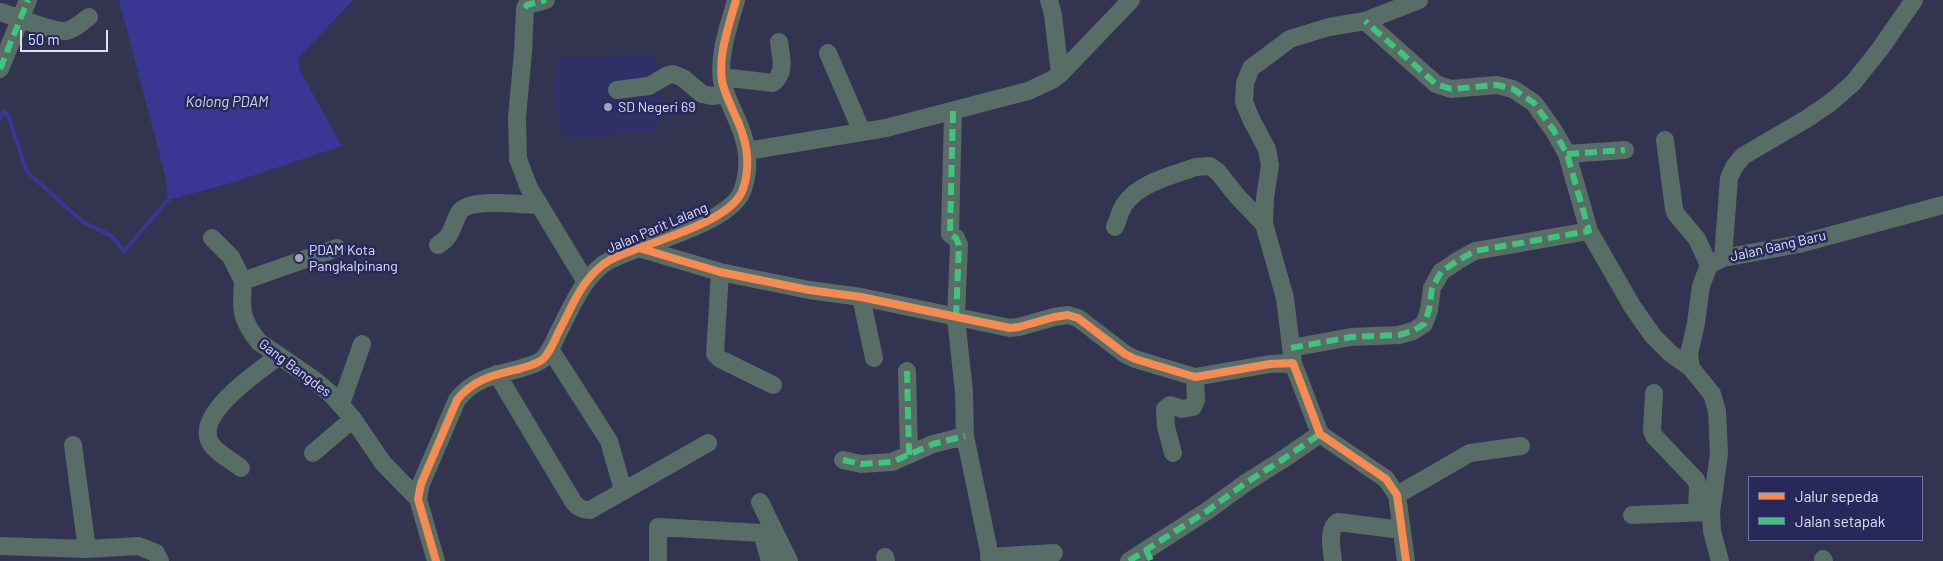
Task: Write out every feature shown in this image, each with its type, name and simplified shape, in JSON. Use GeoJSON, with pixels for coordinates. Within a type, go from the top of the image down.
{"type":"FeatureCollection","features":[{"type":"Feature","properties":{"kind":"street"},"geometry":{"type":"LineString","coordinates":[[0,70],[28,0]]}},
{"type":"Feature","properties":{"kind":"street"},"geometry":{"type":"LineString","coordinates":[[546,0],[528,5],[525,8],[524,52],[517,117],[518,159],[538,205],[586,282]]}},
{"type":"Feature","properties":{"kind":"street","name":"Jalan Parit Lalang"},"geometry":{"type":"LineString","coordinates":[[418,498],[421,484],[457,400],[469,386],[496,374],[533,365],[541,361],[550,349],[586,282],[597,269],[639,248],[717,217],[736,201],[743,191],[748,169],[748,151],[743,131],[726,94],[722,77],[724,43],[736,0]]}},
{"type":"Feature","properties":{"kind":"street"},"geometry":{"type":"LineString","coordinates":[[1048,0],[1053,15],[1060,74]]}},
{"type":"Feature","properties":{"kind":"street"},"geometry":{"type":"LineString","coordinates":[[1406,561],[1397,495],[1386,479],[1320,434],[1292,356],[1285,298],[1264,224],[1270,165],[1267,149],[1244,102],[1245,83],[1251,68],[1290,39],[1329,27],[1365,21],[1419,0]]}},
{"type":"Feature","properties":{"kind":"street"},"geometry":{"type":"LineString","coordinates":[[1691,368],[1689,354],[1696,323],[1700,286],[1716,262],[1729,178],[1734,167],[1743,156],[1808,118],[1830,103],[1853,83],[1880,49],[1914,0]]}},
{"type":"Feature","properties":{"kind":"street"},"geometry":{"type":"LineString","coordinates":[[748,151],[862,132],[1028,91],[1052,80],[1060,74],[1126,2]]}},
{"type":"Feature","properties":{"kind":"street"},"geometry":{"type":"LineString","coordinates":[[0,12],[55,30],[66,31],[89,17]]}},
{"type":"Feature","properties":{"kind":"street"},"geometry":{"type":"LineString","coordinates":[[1365,21],[1436,84],[1451,88],[1497,86],[1513,89],[1534,103],[1554,131],[1567,154],[1589,231],[1632,306],[1653,336],[1670,353],[1691,368],[1712,394],[1717,410],[1719,454],[1704,512]]}},
{"type":"Feature","properties":{"kind":"street"},"geometry":{"type":"LineString","coordinates":[[722,77],[773,83],[780,76],[782,70],[779,42]]}},
{"type":"Feature","properties":{"kind":"street"},"geometry":{"type":"LineString","coordinates":[[828,53],[862,132]]}},
{"type":"Feature","properties":{"kind":"street"},"geometry":{"type":"LineString","coordinates":[[617,90],[649,86],[673,74],[683,78],[702,94],[712,96],[726,94]]}},
{"type":"Feature","properties":{"kind":"street"},"geometry":{"type":"LineString","coordinates":[[953,111],[950,234],[957,239],[959,245],[956,318],[964,392],[965,436],[990,559],[1054,553]]}},
{"type":"Feature","properties":{"kind":"street"},"geometry":{"type":"LineString","coordinates":[[1665,140],[1676,214],[1716,262]]}},
{"type":"Feature","properties":{"kind":"street"},"geometry":{"type":"LineString","coordinates":[[1567,154],[1625,150]]}},
{"type":"Feature","properties":{"kind":"street"},"geometry":{"type":"LineString","coordinates":[[1116,227],[1124,206],[1132,196],[1144,187],[1196,167],[1204,166],[1210,166],[1218,172],[1237,196],[1264,224]]}},
{"type":"Feature","properties":{"kind":"street"},"geometry":{"type":"LineString","coordinates":[[438,245],[449,236],[458,214],[465,207],[484,203],[538,205]]}},
{"type":"Feature","properties":{"kind":"street","name":"Jalan Gang Baru"},"geometry":{"type":"LineString","coordinates":[[1716,262],[1799,244],[1943,205]]}},
{"type":"Feature","properties":{"kind":"street"},"geometry":{"type":"LineString","coordinates":[[639,248],[720,272],[809,290],[861,297],[1010,328],[1019,328],[1054,317],[1068,315],[1078,318],[1125,354],[1196,377],[1270,364],[1351,337],[1399,335],[1413,331],[1424,324],[1429,310],[1432,288],[1441,272],[1457,261],[1476,252],[1589,231]]}},
{"type":"Feature","properties":{"kind":"street"},"geometry":{"type":"LineString","coordinates":[[212,238],[231,257],[243,281],[337,248]]}},
{"type":"Feature","properties":{"kind":"street"},"geometry":{"type":"LineString","coordinates":[[720,272],[716,354],[720,359],[773,385]]}},
{"type":"Feature","properties":{"kind":"street","name":"Gang Bangdes"},"geometry":{"type":"LineString","coordinates":[[243,281],[241,304],[244,320],[259,342],[323,387],[341,404],[383,462],[418,498]]}},
{"type":"Feature","properties":{"kind":"street"},"geometry":{"type":"LineString","coordinates":[[861,297],[874,358]]}},
{"type":"Feature","properties":{"kind":"street"},"geometry":{"type":"LineString","coordinates":[[341,404],[362,344]]}},
{"type":"Feature","properties":{"kind":"street"},"geometry":{"type":"LineString","coordinates":[[550,349],[610,441],[623,490]]}},
{"type":"Feature","properties":{"kind":"street"},"geometry":{"type":"LineString","coordinates":[[242,468],[218,451],[211,443],[208,436],[208,425],[234,391],[279,356]]}},
{"type":"Feature","properties":{"kind":"street"},"geometry":{"type":"LineString","coordinates":[[907,371],[909,456]]}},
{"type":"Feature","properties":{"kind":"street"},"geometry":{"type":"LineString","coordinates":[[496,374],[578,507],[590,510],[708,443]]}},
{"type":"Feature","properties":{"kind":"street"},"geometry":{"type":"LineString","coordinates":[[1173,453],[1166,427],[1165,409],[1170,405],[1182,409],[1193,407],[1196,400],[1196,377]]}},
{"type":"Feature","properties":{"kind":"street"},"geometry":{"type":"LineString","coordinates":[[1654,393],[1652,431],[1654,436],[1696,480],[1720,561]]}},
{"type":"Feature","properties":{"kind":"street"},"geometry":{"type":"LineString","coordinates":[[313,453],[352,419]]}},
{"type":"Feature","properties":{"kind":"street"},"geometry":{"type":"LineString","coordinates":[[1129,561],[1148,555],[1207,511],[1320,434]]}},
{"type":"Feature","properties":{"kind":"street"},"geometry":{"type":"LineString","coordinates":[[843,460],[861,464],[892,462],[941,441],[965,436]]}},
{"type":"Feature","properties":{"kind":"street"},"geometry":{"type":"LineString","coordinates":[[73,445],[87,549]]}},
{"type":"Feature","properties":{"kind":"street"},"geometry":{"type":"LineString","coordinates":[[1397,495],[1470,453],[1521,446]]}},
{"type":"Feature","properties":{"kind":"street"},"geometry":{"type":"LineString","coordinates":[[418,498],[436,561]]}},
{"type":"Feature","properties":{"kind":"street"},"geometry":{"type":"LineString","coordinates":[[760,502],[789,561]]}},
{"type":"Feature","properties":{"kind":"street"},"geometry":{"type":"LineString","coordinates":[[1632,515],[1704,512]]}},
{"type":"Feature","properties":{"kind":"street"},"geometry":{"type":"LineString","coordinates":[[1333,561],[1331,530],[1334,523],[1402,530]]}},
{"type":"Feature","properties":{"kind":"street"},"geometry":{"type":"LineString","coordinates":[[658,561],[658,527],[762,533],[770,561]]}},
{"type":"Feature","properties":{"kind":"street"},"geometry":{"type":"LineString","coordinates":[[0,546],[87,549],[138,546],[156,554],[160,561]]}},
{"type":"Feature","properties":{"kind":"shaded area","name":"SD Negeri 69"},"geometry":{"type":"Polygon","coordinates":[[[656,55],[661,119],[657,131],[563,138],[554,96],[556,58],[656,55]]]}},
{"type":"Feature","properties":{"kind":"water","name":"Kolong PDAM"},"geometry":{"type":"Polygon","coordinates":[[[119,0],[353,0],[299,57],[299,69],[342,146],[231,183],[168,200],[165,175],[119,0]]]}},
{"type":"Feature","properties":{"kind":"waterway"},"geometry":{"type":"LineString","coordinates":[[0,118],[4,111],[8,115],[27,172],[83,222],[112,236],[124,251],[168,200]]}},
{"type":"Feature","properties":{"kind":"marked path"},"geometry":{"type":"LineString","coordinates":[[0,69],[28,0]]}},
{"type":"Feature","properties":{"kind":"marked path"},"geometry":{"type":"LineString","coordinates":[[525,8],[527,5],[546,0]]}},
{"type":"Feature","properties":{"kind":"marked path"},"geometry":{"type":"LineString","coordinates":[[1291,348],[1351,337],[1399,335],[1413,331],[1424,324],[1429,310],[1432,288],[1441,272],[1457,261],[1475,251],[1589,231],[1567,154],[1554,131],[1534,103],[1513,89],[1497,85],[1451,89],[1436,84],[1365,21]]}},
{"type":"Feature","properties":{"kind":"marked path"},"geometry":{"type":"LineString","coordinates":[[953,111],[950,234],[956,238],[959,245],[956,318]]}},
{"type":"Feature","properties":{"kind":"marked path"},"geometry":{"type":"LineString","coordinates":[[1567,154],[1625,150]]}},
{"type":"Feature","properties":{"kind":"marked path"},"geometry":{"type":"LineString","coordinates":[[907,371],[909,455]]}},
{"type":"Feature","properties":{"kind":"marked path"},"geometry":{"type":"LineString","coordinates":[[1129,561],[1207,511],[1320,434]]}},
{"type":"Feature","properties":{"kind":"marked path"},"geometry":{"type":"LineString","coordinates":[[843,460],[861,464],[892,462],[933,444],[965,436]]}},
{"type":"Feature","properties":{"kind":"marked path"},"geometry":{"type":"LineString","coordinates":[[1146,549],[1151,561]]}},
{"type":"Feature","properties":{"kind":"cycle path"},"geometry":{"type":"LineString","coordinates":[[436,561],[418,499],[421,484],[457,400],[470,387],[485,379],[537,363],[543,359],[552,347],[579,292],[592,274],[601,266],[624,254],[705,222],[722,212],[735,201],[743,189],[747,169],[746,150],[742,132],[724,89],[721,71],[725,40],[736,0]]}},
{"type":"Feature","properties":{"kind":"cycle path"},"geometry":{"type":"LineString","coordinates":[[639,248],[720,272],[809,290],[861,297],[1010,328],[1068,315],[1078,318],[1125,354],[1135,359],[1195,377],[1270,364],[1293,363],[1320,434],[1386,479],[1397,495],[1406,561]]}},
{"type":"Feature","properties":{"kind":"place","name":"SD Negeri 69"},"geometry":{"type":"Point","coordinates":[608,107]}},
{"type":"Feature","properties":{"kind":"place","name":"PDAM Kota Pangkalpinang"},"geometry":{"type":"Point","coordinates":[299,258]}}]}
